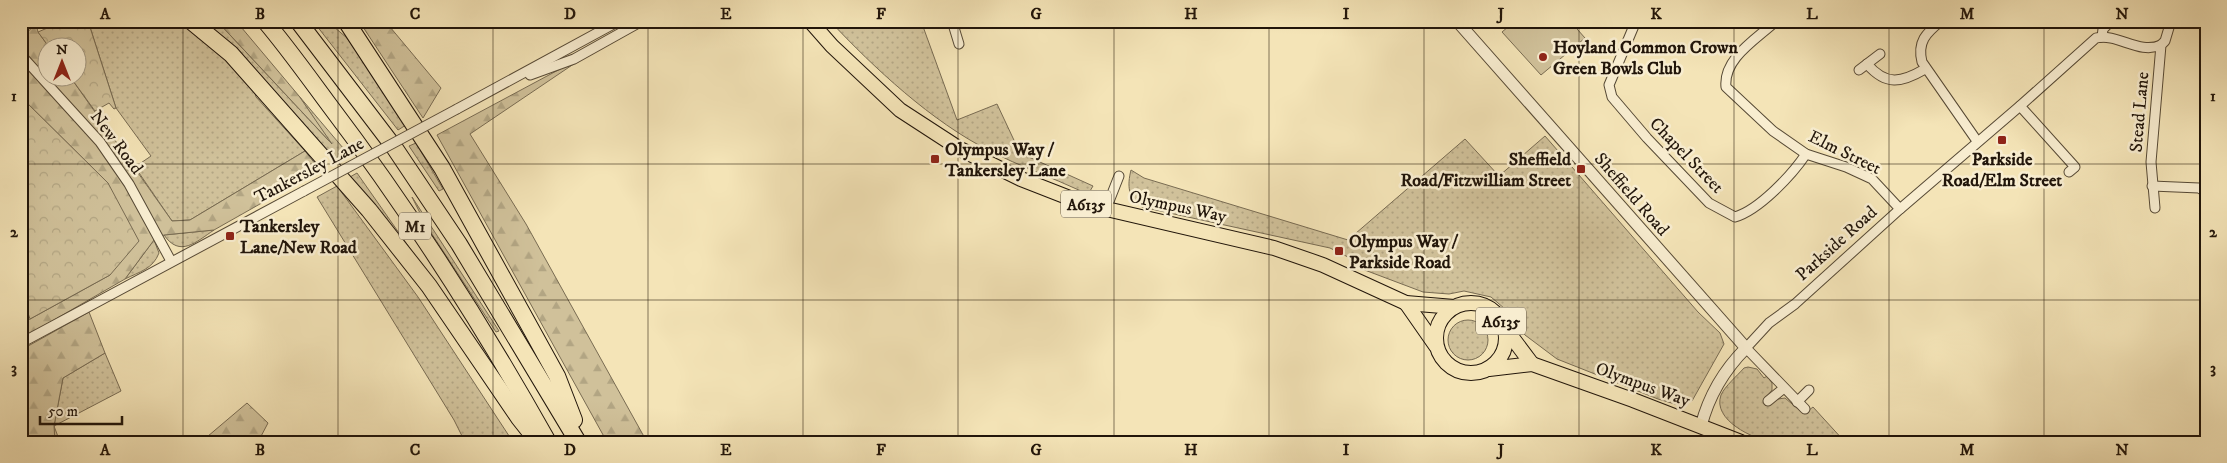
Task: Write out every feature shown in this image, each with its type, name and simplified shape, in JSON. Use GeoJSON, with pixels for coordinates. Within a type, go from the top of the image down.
{"type":"FeatureCollection","features":[{"type":"Feature","properties":{"kind":"highway","name":"M1"},"geometry":{"type":"LineString","coordinates":[[191,21],[230,54],[369,210],[429,286],[519,418],[538,442]]}},
{"type":"Feature","properties":{"kind":"highway","name":"M1"},"geometry":{"type":"LineString","coordinates":[[265,21],[367,154],[431,249],[504,364],[548,442]]}},
{"type":"Feature","properties":{"kind":"highway","name":"M1"},"geometry":{"type":"LineString","coordinates":[[298,21],[394,147],[459,244],[578,442]]}},
{"type":"Feature","properties":{"kind":"highway"},"geometry":{"type":"LineString","coordinates":[[346,21],[442,168],[479,234],[557,376],[582,442]]}},
{"type":"Feature","properties":{"kind":"main road","name":"Olympus Way"},"geometry":{"type":"LineString","coordinates":[[810,21],[832,46],[900,110],[960,149],[1021,179],[1085,204],[1274,248],[1323,265],[1406,303],[1454,307],[1466,303],[1490,308],[1499,317],[1532,364]]}},
{"type":"Feature","properties":{"kind":"main road","name":"Olympus Way"},"geometry":{"type":"LineString","coordinates":[[1406,303],[1436,346],[1440,356],[1447,365],[1456,371],[1467,374],[1478,373],[1489,369],[1532,364],[1741,442]]}},
{"type":"Feature","properties":{"kind":"main road","name":"A6135"},"geometry":{"type":"LineString","coordinates":[[1436,346],[1435,334],[1438,324],[1444,314],[1454,307]]}},
{"type":"Feature","properties":{"kind":"main road","name":"A6135"},"geometry":{"type":"LineString","coordinates":[[1489,369],[1498,362],[1504,352],[1505,327]]}},
{"type":"Feature","properties":{"kind":"street"},"geometry":{"type":"LineString","coordinates":[[598,21],[604,30]]}},
{"type":"Feature","properties":{"kind":"street","name":"Tankersley Lane"},"geometry":{"type":"LineString","coordinates":[[21,343],[619,21]]}},
{"type":"Feature","properties":{"kind":"street","name":"Tankersley Lane"},"geometry":{"type":"LineString","coordinates":[[506,83],[566,62],[642,21]]}},
{"type":"Feature","properties":{"kind":"street"},"geometry":{"type":"LineString","coordinates":[[952,21],[959,44]]}},
{"type":"Feature","properties":{"kind":"street","name":"Sheffield Road"},"geometry":{"type":"LineString","coordinates":[[1457,21],[1746,348],[1805,410]]}},
{"type":"Feature","properties":{"kind":"street","name":"Chapel Street"},"geometry":{"type":"LineString","coordinates":[[1636,21],[1609,85],[1612,97],[1647,138],[1709,203],[1735,217],[1745,214],[1757,206],[1799,164],[1806,154]]}},
{"type":"Feature","properties":{"kind":"street","name":"Elm Street"},"geometry":{"type":"LineString","coordinates":[[1776,21],[1729,66],[1725,76],[1726,87],[1773,131],[1806,154],[1846,167],[1872,179],[1900,209]]}},
{"type":"Feature","properties":{"kind":"street"},"geometry":{"type":"LineString","coordinates":[[1941,21],[1928,32],[1920,46],[1920,54],[1925,69],[1977,141]]}},
{"type":"Feature","properties":{"kind":"street","name":"Parkside Road"},"geometry":{"type":"LineString","coordinates":[[1701,426],[1714,388],[1731,363],[1769,323],[1795,304],[1900,209],[2096,38],[2102,37],[2103,29],[2111,21]]}},
{"type":"Feature","properties":{"kind":"street","name":"Stead Lane"},"geometry":{"type":"LineString","coordinates":[[2155,208],[2151,162],[2161,45],[2165,41],[2171,21]]}},
{"type":"Feature","properties":{"kind":"street","name":"Tankersley Lane"},"geometry":{"type":"LineString","coordinates":[[604,30],[615,32],[628,30]]}},
{"type":"Feature","properties":{"kind":"street"},"geometry":{"type":"LineString","coordinates":[[2102,37],[2147,49],[2161,45]]}},
{"type":"Feature","properties":{"kind":"street"},"geometry":{"type":"LineString","coordinates":[[1859,70],[1880,54]]}},
{"type":"Feature","properties":{"kind":"street","name":"New Road"},"geometry":{"type":"LineString","coordinates":[[21,56],[100,142],[129,184],[171,261]]}},
{"type":"Feature","properties":{"kind":"street"},"geometry":{"type":"LineString","coordinates":[[1867,64],[1876,75],[1892,80],[1913,76],[1925,69]]}},
{"type":"Feature","properties":{"kind":"street"},"geometry":{"type":"LineString","coordinates":[[2020,106],[2074,167],[2069,172]]}},
{"type":"Feature","properties":{"kind":"street"},"geometry":{"type":"LineString","coordinates":[[1106,209],[1119,176]]}},
{"type":"Feature","properties":{"kind":"street"},"geometry":{"type":"LineString","coordinates":[[2152,186],[2198,188],[2206,192]]}},
{"type":"Feature","properties":{"kind":"street"},"geometry":{"type":"LineString","coordinates":[[1768,401],[1784,388]]}},
{"type":"Feature","properties":{"kind":"street"},"geometry":{"type":"LineString","coordinates":[[1797,402],[1809,390]]}},
{"type":"Feature","properties":{"kind":"green space"},"geometry":{"type":"Polygon","coordinates":[[[88,21],[176,21],[213,45],[253,86],[256,97],[305,151],[190,220],[172,221],[135,167],[151,156],[116,108],[88,21]]]}},
{"type":"Feature","properties":{"kind":"green space"},"geometry":{"type":"Polygon","coordinates":[[[88,21],[116,108],[114,109],[109,103],[95,111],[78,88],[88,88],[88,38],[42,38],[38,32],[59,23],[88,21]]]}},
{"type":"Feature","properties":{"kind":"green space"},"geometry":{"type":"Polygon","coordinates":[[[202,21],[217,21],[329,141],[299,96],[349,155],[337,161],[229,44],[202,21]]]}},
{"type":"Feature","properties":{"kind":"green space"},"geometry":{"type":"Polygon","coordinates":[[[217,21],[236,21],[299,96],[332,144],[217,21]]]}},
{"type":"Feature","properties":{"kind":"green space"},"geometry":{"type":"Polygon","coordinates":[[[313,21],[327,21],[347,38],[406,125],[398,130],[313,21]]]}},
{"type":"Feature","properties":{"kind":"green space"},"geometry":{"type":"Polygon","coordinates":[[[359,21],[385,21],[441,88],[423,118],[359,21]]]}},
{"type":"Feature","properties":{"kind":"green space"},"geometry":{"type":"Polygon","coordinates":[[[830,21],[921,21],[957,120],[997,104],[1020,153],[1093,186],[1090,191],[1081,191],[1001,156],[968,139],[925,110],[905,93],[865,57],[830,21]]]}},
{"type":"Feature","properties":{"kind":"green space","name":"Hoyland Common Crown Green Bowls Club"},"geometry":{"type":"Polygon","coordinates":[[[1515,21],[1570,21],[1585,38],[1541,75],[1502,32],[1515,21]]]}},
{"type":"Feature","properties":{"kind":"green space"},"geometry":{"type":"Polygon","coordinates":[[[36,24],[38,32],[42,38],[38,38],[38,88],[78,88],[172,221],[190,220],[305,151],[320,170],[214,230],[164,235],[154,240],[125,279],[21,339],[21,324],[110,275],[108,183],[21,97],[21,38],[36,24]]]}},
{"type":"Feature","properties":{"kind":"green space"},"geometry":{"type":"Polygon","coordinates":[[[590,53],[470,134],[526,224],[647,442],[607,442],[437,135],[590,53]]]}},
{"type":"Feature","properties":{"kind":"green space"},"geometry":{"type":"Polygon","coordinates":[[[21,97],[108,183],[139,241],[110,275],[30,319],[21,293],[21,97]]]}},
{"type":"Feature","properties":{"kind":"green space"},"geometry":{"type":"Polygon","coordinates":[[[1545,136],[1698,312],[1720,333],[1724,344],[1692,401],[1675,404],[1658,399],[1557,359],[1525,335],[1505,309],[1491,297],[1464,291],[1449,294],[1423,292],[1362,269],[1348,257],[1330,248],[1142,207],[1131,196],[1129,186],[1131,170],[1144,178],[1348,240],[1465,139],[1499,176],[1545,136]]]}},
{"type":"Feature","properties":{"kind":"green space"},"geometry":{"type":"Polygon","coordinates":[[[416,143],[443,189],[439,191],[409,146],[416,143]]]}},
{"type":"Feature","properties":{"kind":"green space"},"geometry":{"type":"Polygon","coordinates":[[[357,173],[425,270],[350,177],[357,173]]]}},
{"type":"Feature","properties":{"kind":"green space"},"geometry":{"type":"Polygon","coordinates":[[[337,186],[418,297],[513,442],[465,442],[454,420],[317,197],[337,186]]]}},
{"type":"Feature","properties":{"kind":"green space"},"geometry":{"type":"Polygon","coordinates":[[[412,197],[499,331],[496,332],[426,225],[412,197]]]}},
{"type":"Feature","properties":{"kind":"green space"},"geometry":{"type":"Polygon","coordinates":[[[214,230],[194,243],[182,247],[170,242],[164,235],[214,230]]]}},
{"type":"Feature","properties":{"kind":"green space"},"geometry":{"type":"Polygon","coordinates":[[[154,240],[159,253],[153,263],[125,279],[154,240]]]}},
{"type":"Feature","properties":{"kind":"green space"},"geometry":{"type":"Polygon","coordinates":[[[89,312],[105,353],[63,378],[54,426],[55,442],[21,442],[21,350],[89,312]]]}},
{"type":"Feature","properties":{"kind":"green space"},"geometry":{"type":"Polygon","coordinates":[[[1472,320],[1479,323],[1485,329],[1488,340],[1487,348],[1479,357],[1472,360],[1464,360],[1457,357],[1449,348],[1448,336],[1451,329],[1460,321],[1472,320]]]}},
{"type":"Feature","properties":{"kind":"green space"},"geometry":{"type":"Polygon","coordinates":[[[105,353],[121,391],[54,426],[63,378],[105,353]]]}},
{"type":"Feature","properties":{"kind":"green space"},"geometry":{"type":"Polygon","coordinates":[[[1744,368],[1757,369],[1764,378],[1767,376],[1772,383],[1772,390],[1764,400],[1768,405],[1778,399],[1785,398],[1804,414],[1813,407],[1845,442],[1772,442],[1755,437],[1736,427],[1722,412],[1720,404],[1721,395],[1744,368]]]}},
{"type":"Feature","properties":{"kind":"green space"},"geometry":{"type":"Polygon","coordinates":[[[247,403],[268,423],[258,442],[201,442],[247,403]]]}},
{"type":"Feature","properties":{"kind":"green space"},"geometry":{"type":"Polygon","coordinates":[[[54,426],[60,442],[55,442],[54,426]]]}},
{"type":"Feature","properties":{"kind":"place","name":"Hoyland Common Crown Green Bowls Club"},"geometry":{"type":"Point","coordinates":[1543,57]}},
{"type":"Feature","properties":{"kind":"place","name":"Parkside Road/Elm Street"},"geometry":{"type":"Point","coordinates":[2002,140]}},
{"type":"Feature","properties":{"kind":"place","name":"Olympus Way / Tankersley Lane"},"geometry":{"type":"Point","coordinates":[935,159]}},
{"type":"Feature","properties":{"kind":"place","name":"Sheffield Road/Fitzwilliam Street"},"geometry":{"type":"Point","coordinates":[1581,169]}},
{"type":"Feature","properties":{"kind":"place","name":"Tankersley Lane/New Road"},"geometry":{"type":"Point","coordinates":[230,236]}},
{"type":"Feature","properties":{"kind":"place","name":"Olympus Way / Parkside Road"},"geometry":{"type":"Point","coordinates":[1339,251]}}]}
